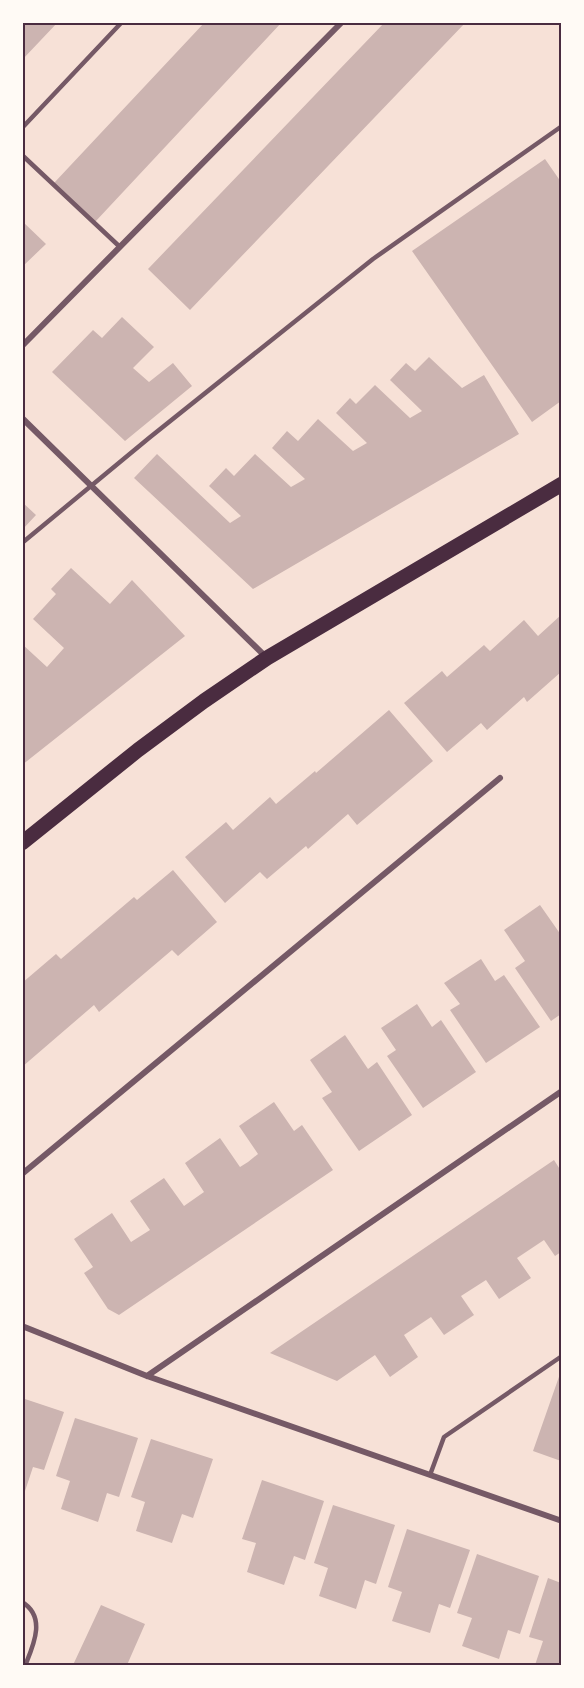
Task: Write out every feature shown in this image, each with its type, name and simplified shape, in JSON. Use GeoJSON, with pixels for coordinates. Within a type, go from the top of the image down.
{"type":"FeatureCollection","features":[{"type":"Feature","properties":{"kind":"main road"},"geometry":{"type":"LineString","coordinates":[[22,843],[138,750],[267,658],[561,484]]}},
{"type":"Feature","properties":{"kind":"street"},"geometry":{"type":"LineString","coordinates":[[22,346],[342,22]]}},
{"type":"Feature","properties":{"kind":"street"},"geometry":{"type":"LineString","coordinates":[[22,418],[267,658]]}},
{"type":"Feature","properties":{"kind":"street"},"geometry":{"type":"LineString","coordinates":[[22,1174],[500,778]]}},
{"type":"Feature","properties":{"kind":"street"},"geometry":{"type":"LineString","coordinates":[[147,1376],[561,1091]]}},
{"type":"Feature","properties":{"kind":"street"},"geometry":{"type":"LineString","coordinates":[[22,1326],[147,1376],[561,1521]]}},
{"type":"Feature","properties":{"kind":"lane"},"geometry":{"type":"LineString","coordinates":[[22,128],[122,22]]}},
{"type":"Feature","properties":{"kind":"lane"},"geometry":{"type":"LineString","coordinates":[[22,543],[373,259],[561,126]]}},
{"type":"Feature","properties":{"kind":"lane"},"geometry":{"type":"LineString","coordinates":[[22,155],[120,247]]}},
{"type":"Feature","properties":{"kind":"lane"},"geometry":{"type":"LineString","coordinates":[[430,1475],[444,1437],[561,1356]]}},
{"type":"Feature","properties":{"kind":"lane"},"geometry":{"type":"LineString","coordinates":[[22,1602],[27,1605],[37,1622],[34,1643],[25,1665]]}},
{"type":"Feature","properties":{"kind":"building"},"geometry":{"type":"Polygon","coordinates":[[[22,22],[58,22],[22,60],[22,22]]]}},
{"type":"Feature","properties":{"kind":"building"},"geometry":{"type":"Polygon","coordinates":[[[205,22],[282,22],[95,222],[54,183],[205,22]]]}},
{"type":"Feature","properties":{"kind":"building"},"geometry":{"type":"Polygon","coordinates":[[[385,22],[466,22],[190,310],[148,269],[385,22]]]}},
{"type":"Feature","properties":{"kind":"building"},"geometry":{"type":"Polygon","coordinates":[[[545,159],[561,182],[561,401],[532,422],[412,251],[545,159]]]}},
{"type":"Feature","properties":{"kind":"building"},"geometry":{"type":"Polygon","coordinates":[[[22,221],[46,244],[22,267],[22,221]]]}},
{"type":"Feature","properties":{"kind":"building"},"geometry":{"type":"Polygon","coordinates":[[[122,317],[154,347],[133,368],[149,382],[173,363],[192,386],[125,441],[52,372],[93,330],[102,338],[122,317]]]}},
{"type":"Feature","properties":{"kind":"building"},"geometry":{"type":"Polygon","coordinates":[[[429,357],[462,388],[484,375],[519,434],[253,589],[134,478],[157,454],[230,523],[241,516],[209,486],[226,468],[234,476],[255,454],[291,487],[305,479],[272,448],[287,431],[298,441],[318,419],[353,451],[367,443],[336,413],[350,398],[356,404],[375,385],[410,418],[422,411],[390,380],[406,363],[415,371],[429,357]]]}},
{"type":"Feature","properties":{"kind":"building"},"geometry":{"type":"Polygon","coordinates":[[[22,502],[36,515],[22,530],[22,502]]]}},
{"type":"Feature","properties":{"kind":"building"},"geometry":{"type":"Polygon","coordinates":[[[71,568],[110,604],[132,580],[185,636],[22,765],[22,644],[47,667],[64,648],[33,619],[56,594],[51,589],[71,568]]]}},
{"type":"Feature","properties":{"kind":"building"},"geometry":{"type":"Polygon","coordinates":[[[561,615],[561,672],[527,702],[524,697],[487,730],[481,723],[447,752],[404,703],[442,671],[447,677],[484,645],[490,651],[524,620],[538,636],[561,615]]]}},
{"type":"Feature","properties":{"kind":"building"},"geometry":{"type":"Polygon","coordinates":[[[389,710],[433,761],[357,825],[348,814],[308,849],[306,846],[267,879],[260,872],[225,903],[185,857],[226,822],[233,830],[270,797],[276,804],[389,710]]]}},
{"type":"Feature","properties":{"kind":"building"},"geometry":{"type":"Polygon","coordinates":[[[173,870],[217,922],[178,956],[172,950],[99,1012],[94,1005],[22,1067],[22,983],[56,954],[61,959],[134,897],[137,900],[173,870]]]}},
{"type":"Feature","properties":{"kind":"building"},"geometry":{"type":"Polygon","coordinates":[[[540,905],[561,935],[561,1014],[551,1021],[515,968],[525,961],[504,930],[540,905]]]}},
{"type":"Feature","properties":{"kind":"building"},"geometry":{"type":"Polygon","coordinates":[[[481,959],[495,981],[504,975],[540,1027],[486,1063],[450,1010],[460,1004],[444,983],[481,959]]]}},
{"type":"Feature","properties":{"kind":"building"},"geometry":{"type":"Polygon","coordinates":[[[417,1004],[432,1027],[441,1020],[476,1072],[423,1108],[387,1056],[396,1050],[381,1028],[417,1004]]]}},
{"type":"Feature","properties":{"kind":"building"},"geometry":{"type":"Polygon","coordinates":[[[345,1035],[368,1069],[377,1062],[412,1115],[359,1151],[322,1098],[332,1092],[310,1060],[345,1035]]]}},
{"type":"Feature","properties":{"kind":"building"},"geometry":{"type":"Polygon","coordinates":[[[274,1102],[294,1131],[302,1125],[333,1170],[119,1315],[108,1309],[84,1273],[93,1267],[74,1239],[112,1213],[131,1242],[150,1230],[130,1201],[164,1178],[184,1206],[204,1192],[185,1163],[220,1138],[240,1167],[248,1162],[258,1154],[239,1126],[274,1102]]]}},
{"type":"Feature","properties":{"kind":"building"},"geometry":{"type":"Polygon","coordinates":[[[554,1160],[561,1171],[561,1252],[555,1256],[544,1240],[517,1258],[531,1278],[499,1299],[486,1280],[461,1296],[474,1315],[444,1335],[431,1317],[404,1335],[418,1357],[390,1377],[375,1355],[337,1381],[270,1353],[554,1160]]]}},
{"type":"Feature","properties":{"kind":"building"},"geometry":{"type":"Polygon","coordinates":[[[561,1371],[561,1461],[533,1451],[561,1371]]]}},
{"type":"Feature","properties":{"kind":"building"},"geometry":{"type":"Polygon","coordinates":[[[22,1398],[64,1412],[44,1470],[33,1467],[23,1497],[22,1398]]]}},
{"type":"Feature","properties":{"kind":"building"},"geometry":{"type":"Polygon","coordinates":[[[75,1418],[138,1438],[119,1497],[107,1493],[98,1522],[61,1509],[70,1481],[56,1476],[75,1418]]]}},
{"type":"Feature","properties":{"kind":"building"},"geometry":{"type":"Polygon","coordinates":[[[151,1439],[213,1459],[193,1518],[182,1514],[172,1543],[136,1531],[145,1502],[131,1497],[151,1439]]]}},
{"type":"Feature","properties":{"kind":"building"},"geometry":{"type":"Polygon","coordinates":[[[262,1480],[324,1501],[305,1560],[294,1556],[284,1585],[247,1572],[256,1543],[242,1539],[262,1480]]]}},
{"type":"Feature","properties":{"kind":"building"},"geometry":{"type":"Polygon","coordinates":[[[333,1505],[395,1525],[376,1584],[365,1580],[356,1609],[319,1596],[328,1568],[314,1563],[333,1505]]]}},
{"type":"Feature","properties":{"kind":"building"},"geometry":{"type":"Polygon","coordinates":[[[407,1529],[470,1550],[450,1608],[439,1604],[430,1633],[392,1621],[402,1592],[388,1587],[407,1529]]]}},
{"type":"Feature","properties":{"kind":"building"},"geometry":{"type":"Polygon","coordinates":[[[477,1554],[539,1576],[520,1634],[508,1630],[499,1659],[462,1646],[472,1618],[457,1613],[477,1554]]]}},
{"type":"Feature","properties":{"kind":"building"},"geometry":{"type":"Polygon","coordinates":[[[548,1578],[561,1583],[561,1665],[535,1665],[543,1641],[529,1637],[548,1578]]]}},
{"type":"Feature","properties":{"kind":"building"},"geometry":{"type":"Polygon","coordinates":[[[101,1605],[145,1624],[127,1665],[73,1665],[101,1605]]]}}]}
